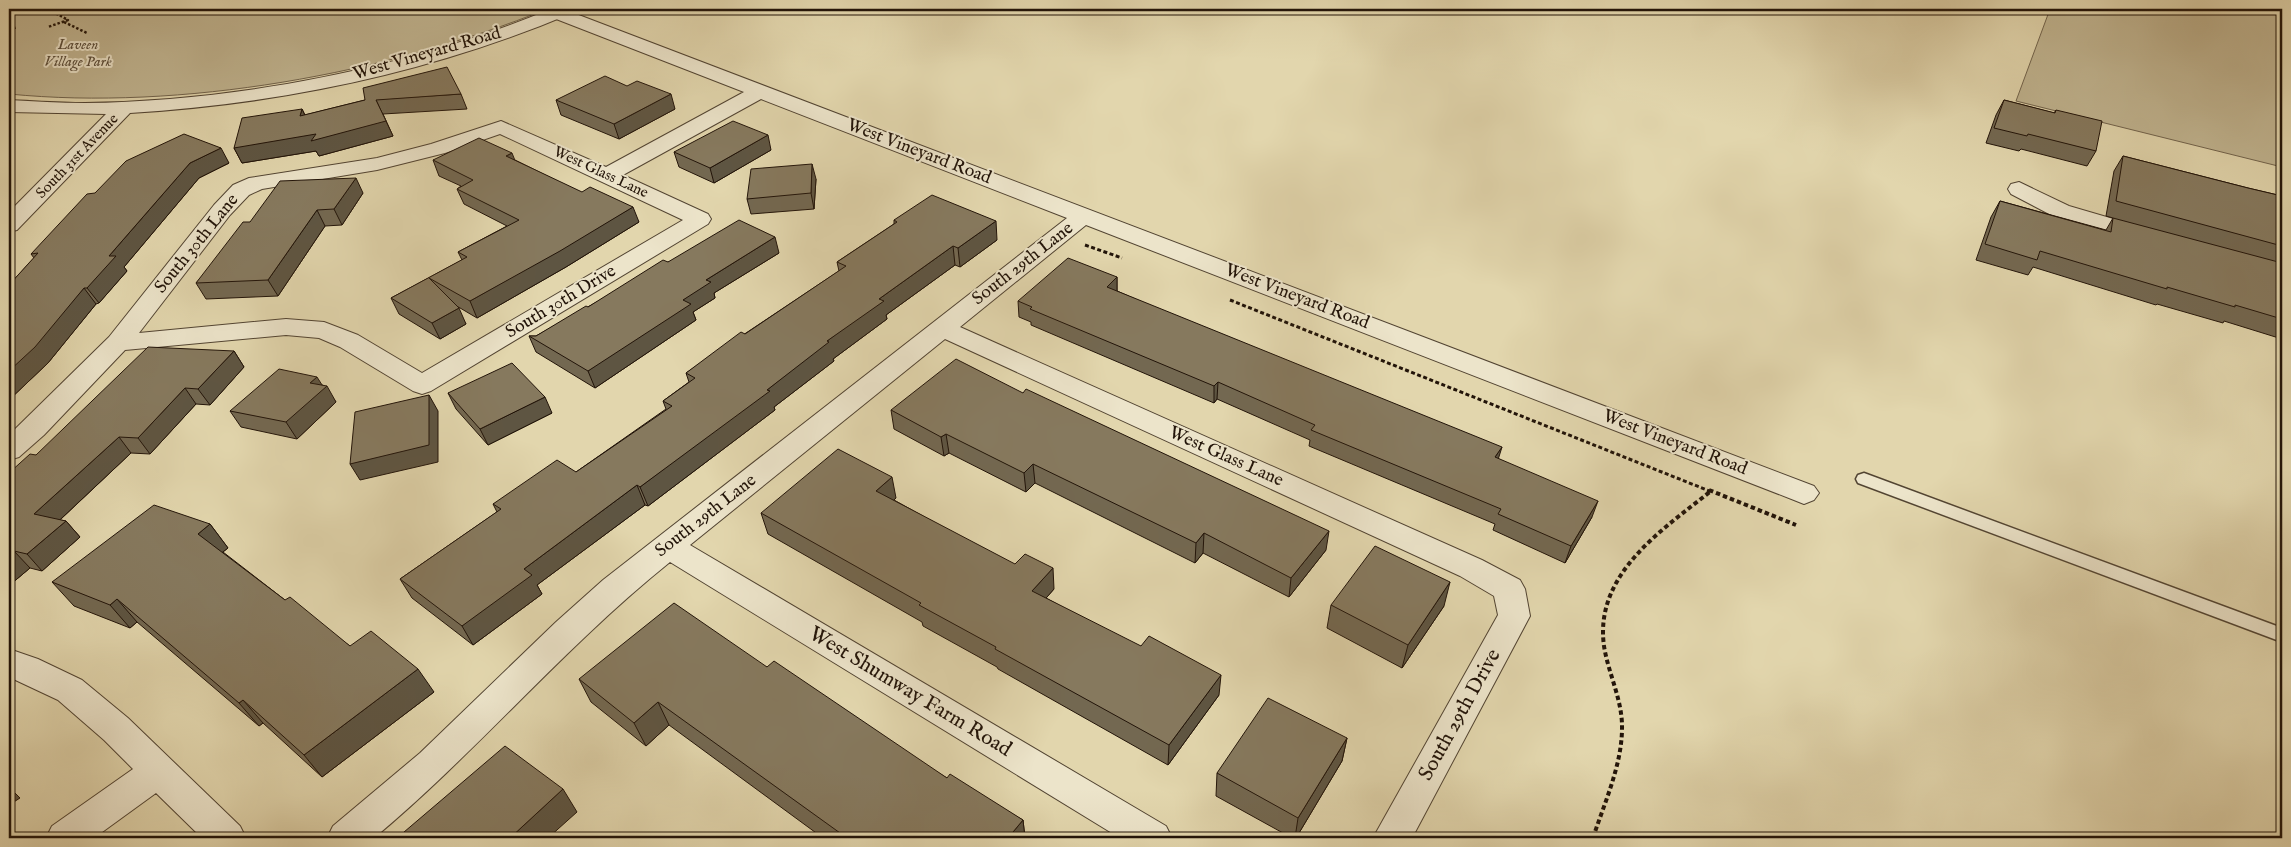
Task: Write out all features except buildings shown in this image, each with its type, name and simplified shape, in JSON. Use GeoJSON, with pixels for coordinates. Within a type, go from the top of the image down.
{"type":"FeatureCollection","features":[{"type":"Feature","properties":{"kind":"street","name":"West Vineyard Road"},"geometry":{"type":"LineString","coordinates":[[9,106],[32,108],[125,107],[199,102],[262,93],[361,74],[435,55],[562,11],[761,91],[1804,493]]}},
{"type":"Feature","properties":{"kind":"street"},"geometry":{"type":"LineString","coordinates":[[608,175],[761,91]]}},
{"type":"Feature","properties":{"kind":"street","name":"South 31st Avenue"},"geometry":{"type":"LineString","coordinates":[[9,226],[125,107]]}},
{"type":"Feature","properties":{"kind":"street","name":"West Glass Lane"},"geometry":{"type":"LineString","coordinates":[[502,127],[700,219]]}},
{"type":"Feature","properties":{"kind":"street","name":"South 30th Lane"},"geometry":{"type":"LineString","coordinates":[[9,450],[48,415],[118,343],[222,210],[240,190],[257,183],[377,164],[438,149],[502,127]]}},
{"type":"Feature","properties":{"kind":"street"},"geometry":{"type":"LineString","coordinates":[[2019,189],[2055,208],[2083,219],[2160,240]]}},
{"type":"Feature","properties":{"kind":"street","name":"South 29th Lane"},"geometry":{"type":"LineString","coordinates":[[346,838],[397,797],[434,763],[568,629],[668,546],[1084,215]]}},
{"type":"Feature","properties":{"kind":"street","name":"South 30th Drive"},"geometry":{"type":"LineString","coordinates":[[118,343],[286,327],[324,330],[349,341],[422,385],[700,219]]}},
{"type":"Feature","properties":{"kind":"street","name":"West Glass Lane"},"geometry":{"type":"LineString","coordinates":[[942,328],[1462,564],[1509,589]]}},
{"type":"Feature","properties":{"kind":"street","name":"West Shumway Farm Road"},"geometry":{"type":"LineString","coordinates":[[668,546],[1153,838]]}},
{"type":"Feature","properties":{"kind":"street","name":"South 29th Drive"},"geometry":{"type":"LineString","coordinates":[[1392,838],[1514,616],[1509,589]]}},
{"type":"Feature","properties":{"kind":"street"},"geometry":{"type":"LineString","coordinates":[[9,663],[70,690],[116,729],[228,838]]}},
{"type":"Feature","properties":{"kind":"street"},"geometry":{"type":"LineString","coordinates":[[65,838],[158,771]]}},
{"type":"Feature","properties":{"kind":"lane"},"geometry":{"type":"LineString","coordinates":[[1864,479],[2282,635]]}},
{"type":"Feature","properties":{"kind":"path"},"geometry":{"type":"LineString","coordinates":[[48,9],[68,20],[48,27]]}},
{"type":"Feature","properties":{"kind":"path"},"geometry":{"type":"LineString","coordinates":[[63,21],[87,34]]}},
{"type":"Feature","properties":{"kind":"path"},"geometry":{"type":"LineString","coordinates":[[9,30],[16,27]]}},
{"type":"Feature","properties":{"kind":"path"},"geometry":{"type":"LineString","coordinates":[[1060,234],[1125,259]]}},
{"type":"Feature","properties":{"kind":"path"},"geometry":{"type":"LineString","coordinates":[[1223,297],[1265,316],[1796,525]]}},
{"type":"Feature","properties":{"kind":"path"},"geometry":{"type":"LineString","coordinates":[[1593,838],[1618,754],[1622,724],[1603,638],[1606,608],[1613,586],[1632,561],[1670,523],[1711,491]]}},
{"type":"Feature","properties":{"kind":"green space","name":"Laveen Village Park"},"geometry":{"type":"Polygon","coordinates":[[[9,9],[547,9],[485,32],[419,52],[351,69],[282,82],[212,92],[143,97],[75,98],[9,94],[9,9]]]}},
{"type":"Feature","properties":{"kind":"green space"},"geometry":{"type":"Polygon","coordinates":[[[2050,9],[2282,9],[2282,167],[2016,101],[2050,9]]]}}]}
